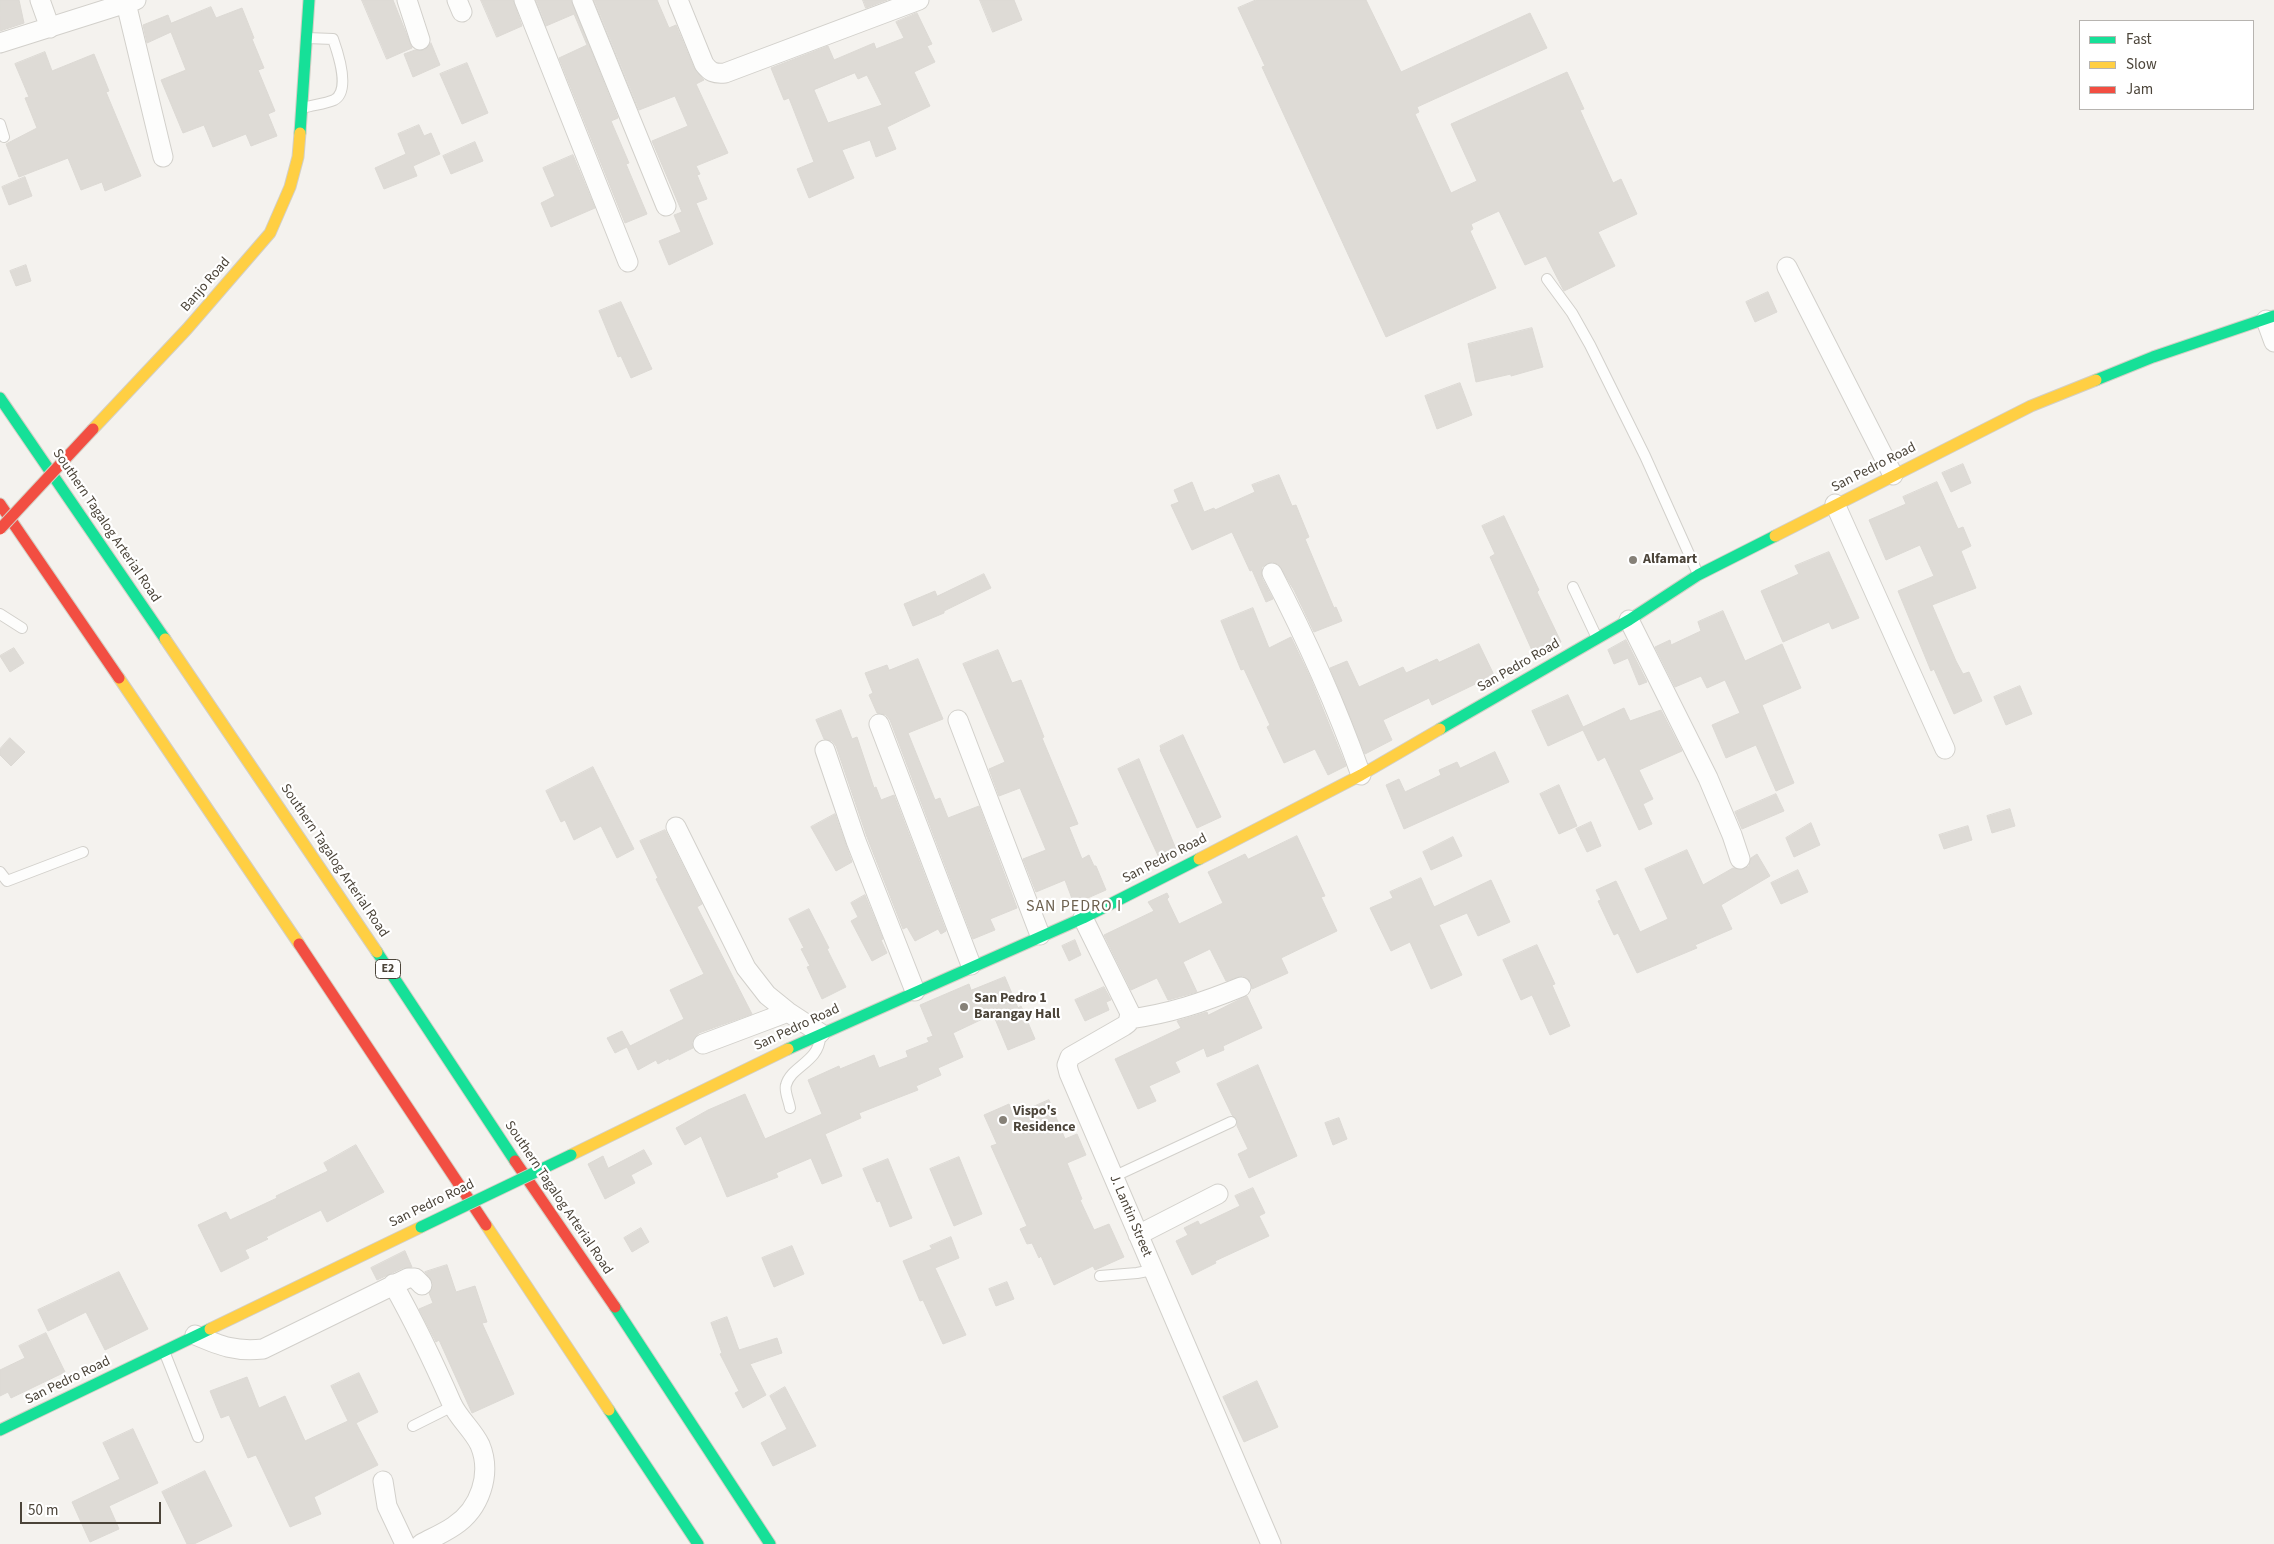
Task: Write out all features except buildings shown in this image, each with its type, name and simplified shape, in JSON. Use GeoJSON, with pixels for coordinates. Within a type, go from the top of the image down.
{"type":"FeatureCollection","features":[{"type":"Feature","properties":{"kind":"main road","name":"Banjo Road"},"geometry":{"type":"LineString","coordinates":[[0,529],[187,329],[270,233],[290,187],[298,157],[308,0]]}},
{"type":"Feature","properties":{"kind":"main road","name":"San Pedro Road"},"geometry":{"type":"LineString","coordinates":[[0,1430],[820,1033],[971,965],[1083,918],[1361,774],[1629,620],[1698,575],[2031,406],[2153,357],[2270,318]]}},
{"type":"Feature","properties":{"kind":"main road","name":"Southern Tagalog Arterial Road"},"geometry":{"type":"LineString","coordinates":[[0,398],[332,885],[489,1123],[664,1380],[770,1544]]}},
{"type":"Feature","properties":{"kind":"main road"},"geometry":{"type":"LineString","coordinates":[[0,504],[294,935],[698,1544]]}},
{"type":"Feature","properties":{"kind":"street"},"geometry":{"type":"LineString","coordinates":[[40,0],[50,28]]}},
{"type":"Feature","properties":{"kind":"street"},"geometry":{"type":"LineString","coordinates":[[407,0],[420,40]]}},
{"type":"Feature","properties":{"kind":"street"},"geometry":{"type":"LineString","coordinates":[[524,0],[628,262]]}},
{"type":"Feature","properties":{"kind":"street"},"geometry":{"type":"LineString","coordinates":[[582,0],[666,206]]}},
{"type":"Feature","properties":{"kind":"street"},"geometry":{"type":"LineString","coordinates":[[678,0],[704,64],[710,72],[716,74],[725,73],[920,0]]}},
{"type":"Feature","properties":{"kind":"street"},"geometry":{"type":"LineString","coordinates":[[0,43],[131,2],[163,156]]}},
{"type":"Feature","properties":{"kind":"street"},"geometry":{"type":"LineString","coordinates":[[1787,267],[1893,475]]}},
{"type":"Feature","properties":{"kind":"street"},"geometry":{"type":"LineString","coordinates":[[2270,318],[2274,342]]}},
{"type":"Feature","properties":{"kind":"street"},"geometry":{"type":"LineString","coordinates":[[1835,504],[1945,749]]}},
{"type":"Feature","properties":{"kind":"street"},"geometry":{"type":"LineString","coordinates":[[1272,573],[1308,644],[1344,728],[1361,774]]}},
{"type":"Feature","properties":{"kind":"street"},"geometry":{"type":"LineString","coordinates":[[1629,620],[1708,778],[1732,835],[1740,860]]}},
{"type":"Feature","properties":{"kind":"street"},"geometry":{"type":"LineString","coordinates":[[958,720],[1040,935]]}},
{"type":"Feature","properties":{"kind":"street"},"geometry":{"type":"LineString","coordinates":[[879,724],[971,965]]}},
{"type":"Feature","properties":{"kind":"street"},"geometry":{"type":"LineString","coordinates":[[825,750],[856,842],[915,991]]}},
{"type":"Feature","properties":{"kind":"street"},"geometry":{"type":"LineString","coordinates":[[676,826],[746,968],[767,994],[788,1012],[820,1033]]}},
{"type":"Feature","properties":{"kind":"street"},"geometry":{"type":"LineString","coordinates":[[1083,918],[1129,1008],[1129,1020],[1162,1015],[1201,1003],[1241,987]]}},
{"type":"Feature","properties":{"kind":"street"},"geometry":{"type":"LineString","coordinates":[[703,1044],[788,1012]]}},
{"type":"Feature","properties":{"kind":"street","name":"J. Lantin Street"},"geometry":{"type":"LineString","coordinates":[[1129,1020],[1124,1026],[1070,1057],[1067,1065],[1069,1073],[1271,1544]]}},
{"type":"Feature","properties":{"kind":"street"},"geometry":{"type":"LineString","coordinates":[[1138,1235],[1218,1194]]}},
{"type":"Feature","properties":{"kind":"street"},"geometry":{"type":"LineString","coordinates":[[195,1335],[228,1349],[245,1351],[263,1349],[393,1284],[408,1278],[415,1278],[422,1285]]}},
{"type":"Feature","properties":{"kind":"street"},"geometry":{"type":"LineString","coordinates":[[393,1284],[416,1324],[453,1406],[479,1444],[486,1465],[483,1484],[473,1509],[455,1526],[421,1544]]}},
{"type":"Feature","properties":{"kind":"street"},"geometry":{"type":"LineString","coordinates":[[383,1481],[387,1506],[405,1544]]}},
{"type":"Feature","properties":{"kind":"lane"},"geometry":{"type":"LineString","coordinates":[[302,108],[335,99],[341,91],[341,60],[333,40],[306,38]]}},
{"type":"Feature","properties":{"kind":"lane"},"geometry":{"type":"LineString","coordinates":[[0,124],[4,137]]}},
{"type":"Feature","properties":{"kind":"lane"},"geometry":{"type":"LineString","coordinates":[[1546,279],[1572,313],[1590,345],[1645,456],[1698,575]]}},
{"type":"Feature","properties":{"kind":"lane"},"geometry":{"type":"LineString","coordinates":[[1573,587],[1597,638]]}},
{"type":"Feature","properties":{"kind":"lane"},"geometry":{"type":"LineString","coordinates":[[0,614],[22,628]]}},
{"type":"Feature","properties":{"kind":"lane"},"geometry":{"type":"LineString","coordinates":[[0,872],[7,881],[83,852]]}},
{"type":"Feature","properties":{"kind":"lane"},"geometry":{"type":"LineString","coordinates":[[790,1108],[785,1087],[788,1080],[819,1046],[820,1033]]}},
{"type":"Feature","properties":{"kind":"lane"},"geometry":{"type":"LineString","coordinates":[[1113,1177],[1231,1122]]}},
{"type":"Feature","properties":{"kind":"lane"},"geometry":{"type":"LineString","coordinates":[[1100,1276],[1153,1270]]}},
{"type":"Feature","properties":{"kind":"lane"},"geometry":{"type":"LineString","coordinates":[[164,1350],[198,1437]]}},
{"type":"Feature","properties":{"kind":"lane"},"geometry":{"type":"LineString","coordinates":[[413,1426],[453,1406]]}},
{"type":"Feature","properties":{"kind":"traffic: fast"},"geometry":{"type":"LineString","coordinates":[[300,133],[309,0]]}},
{"type":"Feature","properties":{"kind":"traffic: fast"},"geometry":{"type":"LineString","coordinates":[[2096,380],[2153,357],[2274,316]]}},
{"type":"Feature","properties":{"kind":"traffic: fast"},"geometry":{"type":"LineString","coordinates":[[0,398],[165,639]]}},
{"type":"Feature","properties":{"kind":"traffic: fast"},"geometry":{"type":"LineString","coordinates":[[1440,729],[1629,620],[1698,575],[1775,536]]}},
{"type":"Feature","properties":{"kind":"traffic: fast"},"geometry":{"type":"LineString","coordinates":[[788,1049],[1083,918],[1199,859]]}},
{"type":"Feature","properties":{"kind":"traffic: fast"},"geometry":{"type":"LineString","coordinates":[[377,952],[515,1161]]}},
{"type":"Feature","properties":{"kind":"traffic: fast"},"geometry":{"type":"LineString","coordinates":[[421,1227],[571,1155]]}},
{"type":"Feature","properties":{"kind":"traffic: fast"},"geometry":{"type":"LineString","coordinates":[[615,1307],[770,1544]]}},
{"type":"Feature","properties":{"kind":"traffic: fast"},"geometry":{"type":"LineString","coordinates":[[0,1430],[210,1329]]}},
{"type":"Feature","properties":{"kind":"traffic: fast"},"geometry":{"type":"LineString","coordinates":[[609,1410],[698,1544]]}},
{"type":"Feature","properties":{"kind":"traffic: slow"},"geometry":{"type":"LineString","coordinates":[[93,429],[187,329],[270,233],[290,187],[298,157],[300,133]]}},
{"type":"Feature","properties":{"kind":"traffic: slow"},"geometry":{"type":"LineString","coordinates":[[1775,536],[2031,406],[2096,380]]}},
{"type":"Feature","properties":{"kind":"traffic: slow"},"geometry":{"type":"LineString","coordinates":[[165,639],[377,952]]}},
{"type":"Feature","properties":{"kind":"traffic: slow"},"geometry":{"type":"LineString","coordinates":[[119,678],[299,944]]}},
{"type":"Feature","properties":{"kind":"traffic: slow"},"geometry":{"type":"LineString","coordinates":[[1199,859],[1361,775],[1440,729]]}},
{"type":"Feature","properties":{"kind":"traffic: slow"},"geometry":{"type":"LineString","coordinates":[[571,1155],[788,1049]]}},
{"type":"Feature","properties":{"kind":"traffic: slow"},"geometry":{"type":"LineString","coordinates":[[486,1225],[609,1410]]}},
{"type":"Feature","properties":{"kind":"traffic: slow"},"geometry":{"type":"LineString","coordinates":[[210,1329],[421,1227]]}},
{"type":"Feature","properties":{"kind":"traffic: jam"},"geometry":{"type":"LineString","coordinates":[[0,529],[93,429]]}},
{"type":"Feature","properties":{"kind":"traffic: jam"},"geometry":{"type":"LineString","coordinates":[[0,504],[119,678]]}},
{"type":"Feature","properties":{"kind":"traffic: jam"},"geometry":{"type":"LineString","coordinates":[[299,944],[486,1225]]}},
{"type":"Feature","properties":{"kind":"traffic: jam"},"geometry":{"type":"LineString","coordinates":[[515,1161],[615,1307]]}},
{"type":"Feature","properties":{"kind":"place","name":"Alfamart"},"geometry":{"type":"Point","coordinates":[1633,560]}},
{"type":"Feature","properties":{"kind":"place","name":"San Pedro 1 Barangay Hall"},"geometry":{"type":"Point","coordinates":[964,1007]}},
{"type":"Feature","properties":{"kind":"place","name":"Vispo's Residence"},"geometry":{"type":"Point","coordinates":[1003,1120]}},
{"type":"Feature","properties":{"kind":"district","name":"SAN PEDRO I"},"geometry":{"type":"Point","coordinates":[1074,907]}}]}
